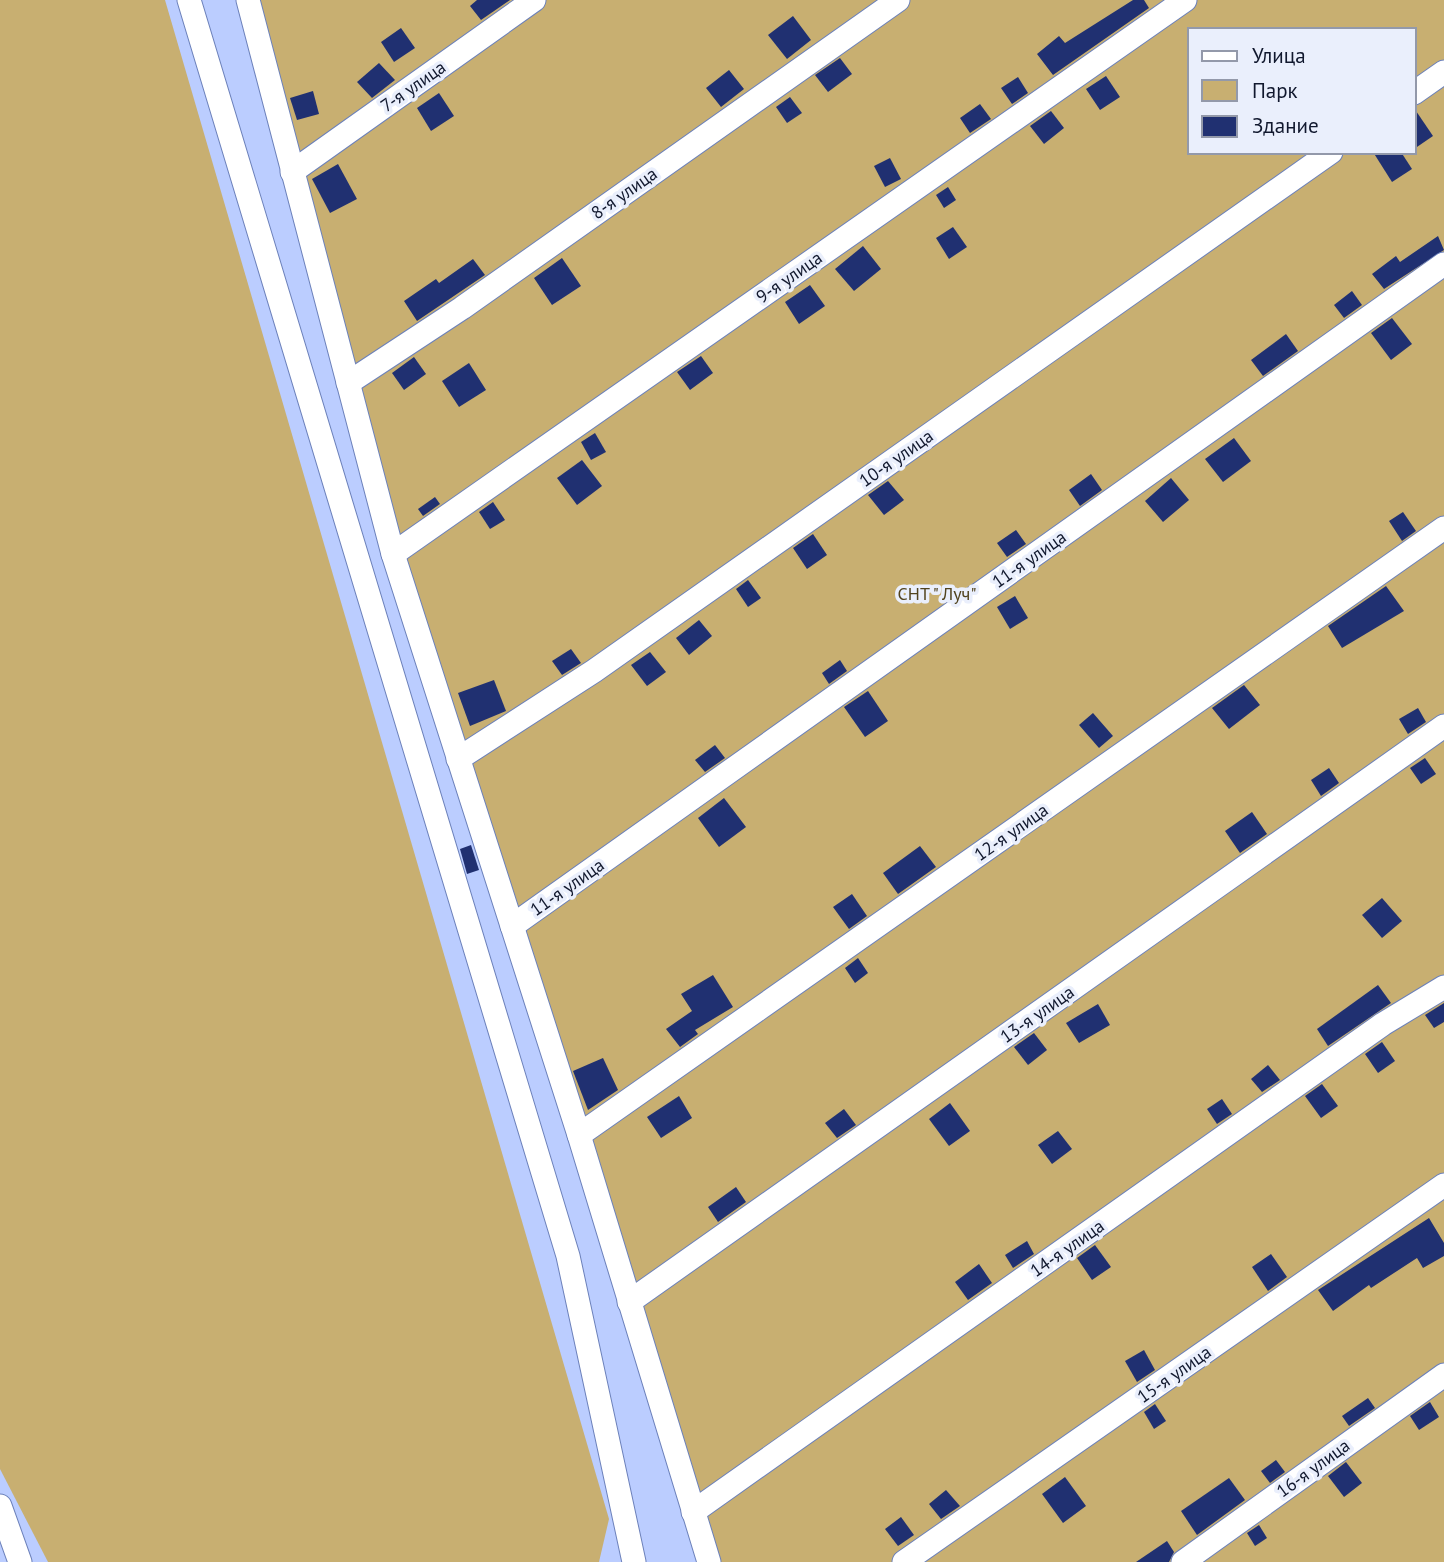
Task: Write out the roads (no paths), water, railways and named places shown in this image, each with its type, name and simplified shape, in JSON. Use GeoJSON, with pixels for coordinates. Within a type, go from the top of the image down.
{"type":"FeatureCollection","features":[{"type":"Feature","properties":{"kind":"street"},"geometry":{"type":"LineString","coordinates":[[189,0],[568,1256],[634,1562]]}},
{"type":"Feature","properties":{"kind":"street"},"geometry":{"type":"LineString","coordinates":[[248,0],[393,554],[579,1135],[709,1562]]}},
{"type":"Feature","properties":{"kind":"street","name":"7-я улица"},"geometry":{"type":"LineString","coordinates":[[292,172],[534,0]]}},
{"type":"Feature","properties":{"kind":"street","name":"8-я улица"},"geometry":{"type":"LineString","coordinates":[[348,383],[462,308],[898,0]]}},
{"type":"Feature","properties":{"kind":"street","name":"9-я улица"},"geometry":{"type":"LineString","coordinates":[[393,554],[1185,0]]}},
{"type":"Feature","properties":{"kind":"street"},"geometry":{"type":"LineString","coordinates":[[1416,92],[1444,72]]}},
{"type":"Feature","properties":{"kind":"street","name":"10-я улица"},"geometry":{"type":"LineString","coordinates":[[458,759],[594,671],[1328,154]]}},
{"type":"Feature","properties":{"kind":"street","name":"11-я улица"},"geometry":{"type":"LineString","coordinates":[[512,926],[1444,264]]}},
{"type":"Feature","properties":{"kind":"street","name":"12-я улица"},"geometry":{"type":"LineString","coordinates":[[579,1135],[1444,528]]}},
{"type":"Feature","properties":{"kind":"street","name":"13-я улица"},"geometry":{"type":"LineString","coordinates":[[629,1302],[1444,726]]}},
{"type":"Feature","properties":{"kind":"street","name":"14-я улица"},"geometry":{"type":"LineString","coordinates":[[693,1512],[1383,1024],[1444,987]]}},
{"type":"Feature","properties":{"kind":"street","name":"15-я улица"},"geometry":{"type":"LineString","coordinates":[[904,1562],[1444,1185]]}},
{"type":"Feature","properties":{"kind":"street","name":"16-я улица"},"geometry":{"type":"LineString","coordinates":[[1183,1562],[1444,1375]]}},
{"type":"Feature","properties":{"kind":"street"},"geometry":{"type":"LineString","coordinates":[[0,1506],[20,1562]]}},
{"type":"Feature","properties":{"kind":"park label","name":"СНТ \" Луч\""},"geometry":{"type":"Point","coordinates":[937,593]}}]}
